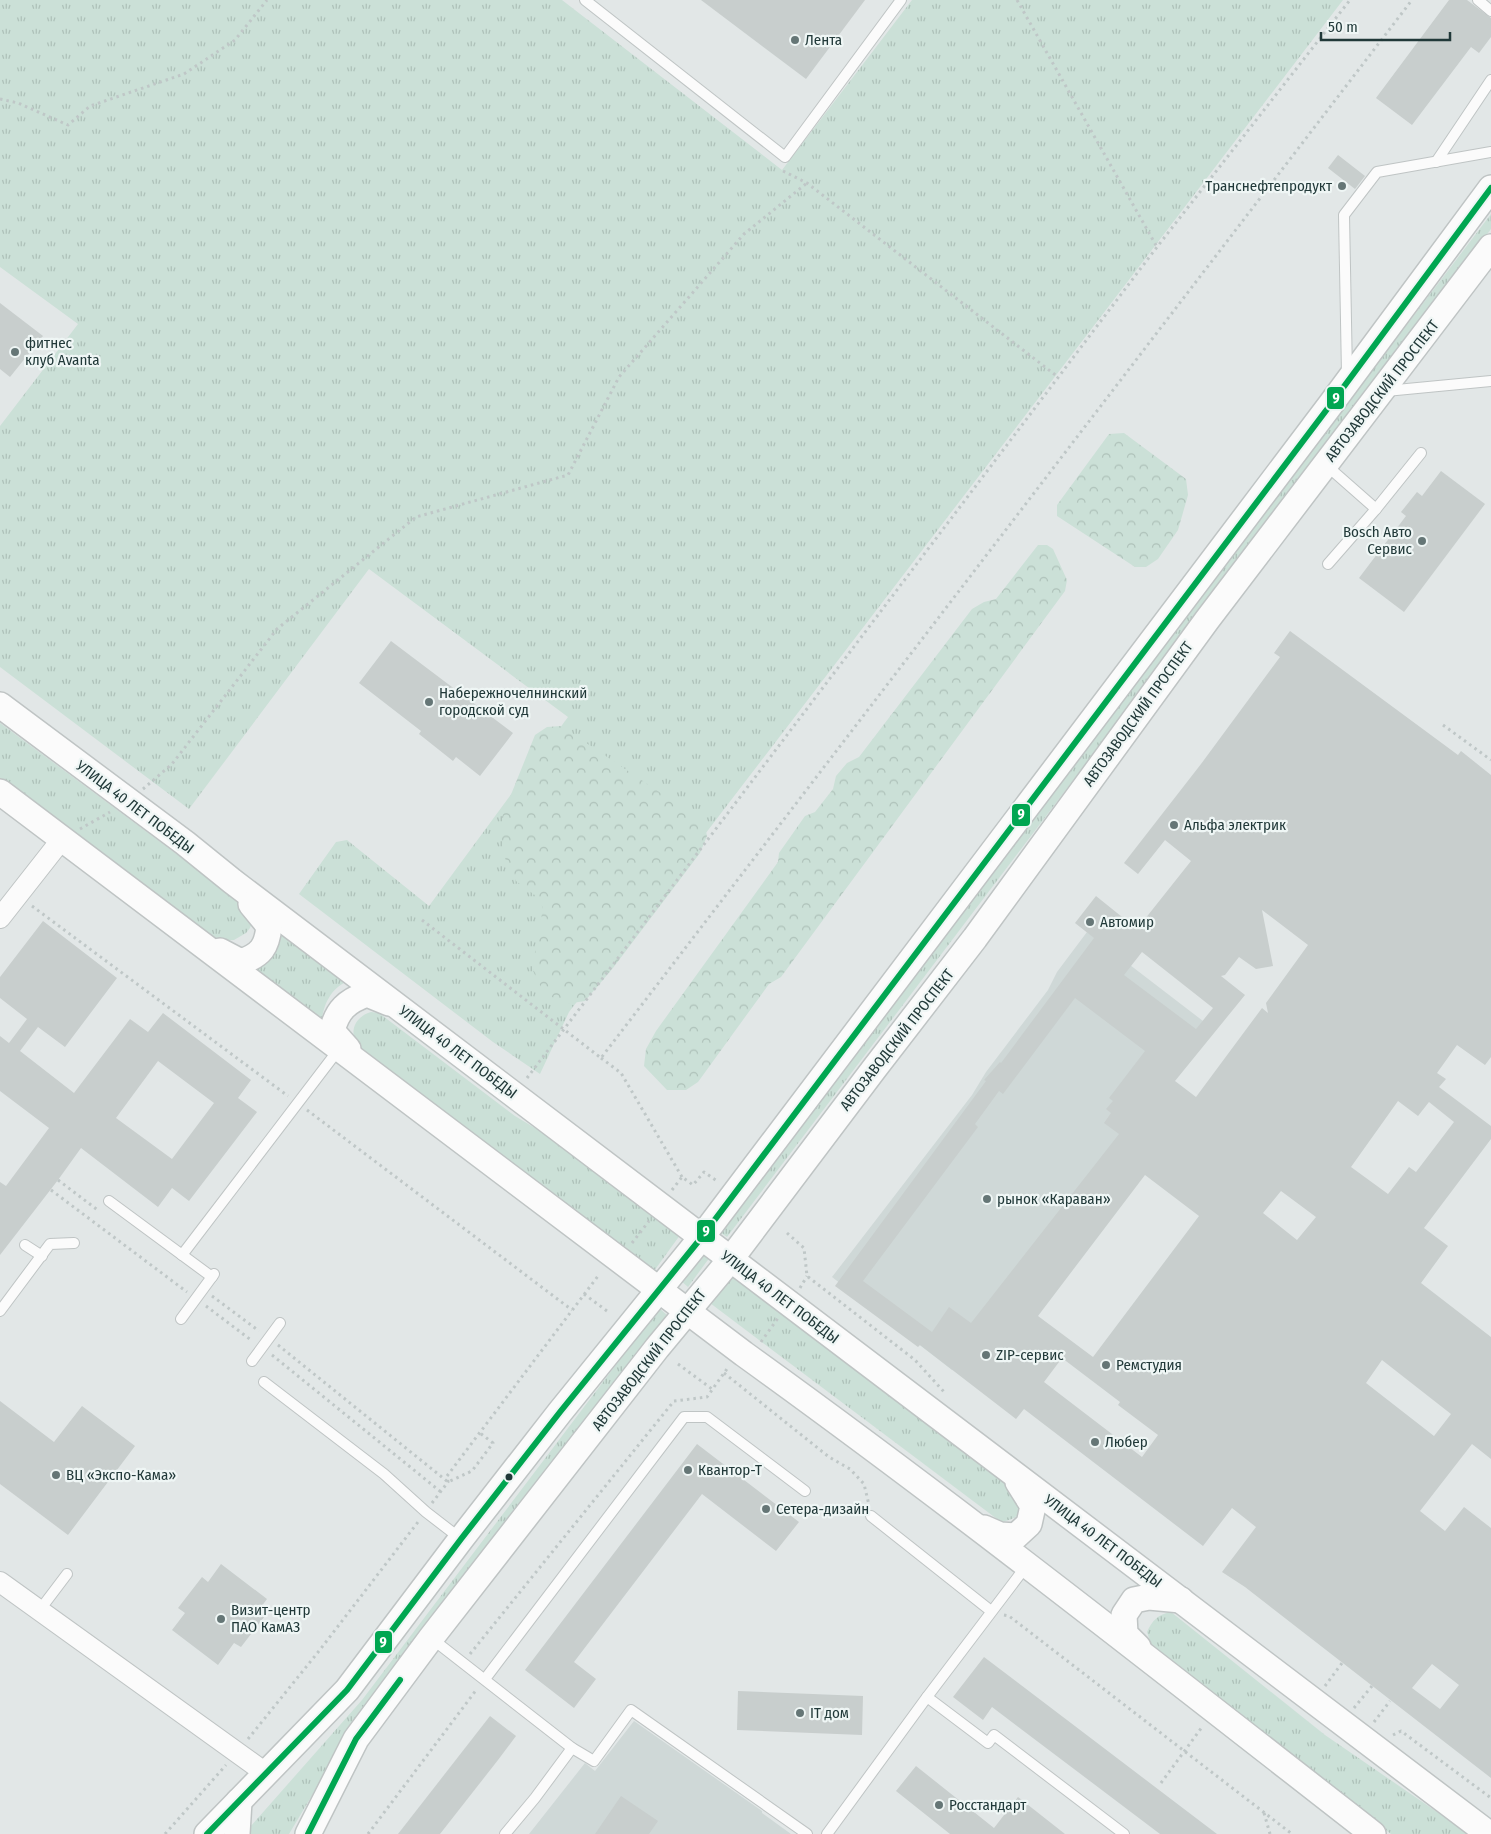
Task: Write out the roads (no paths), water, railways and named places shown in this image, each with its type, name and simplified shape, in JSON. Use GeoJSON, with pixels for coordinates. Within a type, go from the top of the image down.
{"type":"FeatureCollection","features":[{"type":"Feature","properties":{"kind":"street","name":"АВТОЗАВОДСКИЙ ПРОСПЕКТ"},"geometry":{"type":"LineString","coordinates":[[207,1834],[346,1690],[560,1412],[701,1238],[1347,382],[1491,188]]}},
{"type":"Feature","properties":{"kind":"street","name":"АВТОЗАВОДСКИЙ ПРОСПЕКТ"},"geometry":{"type":"LineString","coordinates":[[308,1834],[356,1739],[431,1638],[656,1348],[730,1260],[975,938],[1207,620],[1355,424],[1490,254]]}},
{"type":"Feature","properties":{"kind":"street"},"geometry":{"type":"LineString","coordinates":[[1330,404],[1340,400],[1349,401],[1354,409],[1355,424]]}},
{"type":"Feature","properties":{"kind":"street","name":"УЛИЦА 40 ЛЕТ ПОБЕДЫ"},"geometry":{"type":"LineString","coordinates":[[0,705],[1489,1834]]}},
{"type":"Feature","properties":{"kind":"street"},"geometry":{"type":"LineString","coordinates":[[0,792],[738,1349],[870,1444],[1373,1834]]}},
{"type":"Feature","properties":{"kind":"street"},"geometry":{"type":"LineString","coordinates":[[0,918],[62,839]]}},
{"type":"Feature","properties":{"kind":"street"},"geometry":{"type":"LineString","coordinates":[[191,936],[241,962],[252,958],[262,950],[268,938],[269,926],[232,881]]}},
{"type":"Feature","properties":{"kind":"street"},"geometry":{"type":"LineString","coordinates":[[349,1055],[332,1031],[335,1019],[343,1007],[353,999],[367,994],[398,1007]]}},
{"type":"Feature","properties":{"kind":"street"},"geometry":{"type":"LineString","coordinates":[[970,1523],[1000,1535],[1016,1536],[1029,1524],[1033,1506],[1011,1472]]}},
{"type":"Feature","properties":{"kind":"street"},"geometry":{"type":"LineString","coordinates":[[6,1589],[40,1611],[266,1774]]}},
{"type":"Feature","properties":{"kind":"street"},"geometry":{"type":"LineString","coordinates":[[1154,1664],[1125,1634],[1124,1615],[1134,1600],[1149,1597],[1181,1600]]}},
{"type":"Feature","properties":{"kind":"street"},"geometry":{"type":"LineString","coordinates":[[237,1834],[239,1801]]}},
{"type":"Feature","properties":{"kind":"lane"},"geometry":{"type":"LineString","coordinates":[[586,0],[785,158],[901,0]]}},
{"type":"Feature","properties":{"kind":"lane"},"geometry":{"type":"LineString","coordinates":[[1478,0],[1491,11]]}},
{"type":"Feature","properties":{"kind":"lane"},"geometry":{"type":"LineString","coordinates":[[1436,162],[1491,80]]}},
{"type":"Feature","properties":{"kind":"lane"},"geometry":{"type":"LineString","coordinates":[[1347,382],[1344,215],[1377,172],[1491,152]]}},
{"type":"Feature","properties":{"kind":"lane"},"geometry":{"type":"LineString","coordinates":[[1383,391],[1491,381]]}},
{"type":"Feature","properties":{"kind":"lane"},"geometry":{"type":"LineString","coordinates":[[1328,564],[1421,453]]}},
{"type":"Feature","properties":{"kind":"lane"},"geometry":{"type":"LineString","coordinates":[[1325,464],[1376,508]]}},
{"type":"Feature","properties":{"kind":"lane"},"geometry":{"type":"LineString","coordinates":[[182,1255],[349,1055]]}},
{"type":"Feature","properties":{"kind":"lane"},"geometry":{"type":"LineString","coordinates":[[109,1201],[213,1276],[181,1319]]}},
{"type":"Feature","properties":{"kind":"lane"},"geometry":{"type":"LineString","coordinates":[[0,1312],[50,1244],[74,1243]]}},
{"type":"Feature","properties":{"kind":"lane"},"geometry":{"type":"LineString","coordinates":[[25,1244],[42,1256]]}},
{"type":"Feature","properties":{"kind":"lane"},"geometry":{"type":"LineString","coordinates":[[252,1361],[280,1323]]}},
{"type":"Feature","properties":{"kind":"lane"},"geometry":{"type":"LineString","coordinates":[[264,1382],[384,1474],[426,1512],[461,1539]]}},
{"type":"Feature","properties":{"kind":"lane"},"geometry":{"type":"LineString","coordinates":[[485,1679],[684,1417],[707,1417],[805,1491]]}},
{"type":"Feature","properties":{"kind":"lane"},"geometry":{"type":"LineString","coordinates":[[871,1516],[991,1610]]}},
{"type":"Feature","properties":{"kind":"lane"},"geometry":{"type":"LineString","coordinates":[[827,1834],[991,1610],[1027,1564]]}},
{"type":"Feature","properties":{"kind":"lane"},"geometry":{"type":"LineString","coordinates":[[40,1611],[67,1574]]}},
{"type":"Feature","properties":{"kind":"lane"},"geometry":{"type":"LineString","coordinates":[[431,1638],[572,1748],[594,1761],[632,1710],[807,1834]]}},
{"type":"Feature","properties":{"kind":"lane"},"geometry":{"type":"LineString","coordinates":[[927,1697],[988,1744],[994,1735],[1124,1834]]}},
{"type":"Feature","properties":{"kind":"lane"},"geometry":{"type":"LineString","coordinates":[[505,1834],[535,1798],[572,1748]]}},
{"type":"Feature","properties":{"kind":"place","name":"Лента"},"geometry":{"type":"Point","coordinates":[795,40]}},
{"type":"Feature","properties":{"kind":"place","name":"Транснефтепродукт"},"geometry":{"type":"Point","coordinates":[1342,186]}},
{"type":"Feature","properties":{"kind":"place","name":"фитнес клуб Avanta"},"geometry":{"type":"Point","coordinates":[15,352]}},
{"type":"Feature","properties":{"kind":"place","name":"Bosch Авто Сервис"},"geometry":{"type":"Point","coordinates":[1422,541]}},
{"type":"Feature","properties":{"kind":"place","name":"Набережночелнинский городской суд"},"geometry":{"type":"Point","coordinates":[429,702]}},
{"type":"Feature","properties":{"kind":"place","name":"Альфа электрик"},"geometry":{"type":"Point","coordinates":[1174,825]}},
{"type":"Feature","properties":{"kind":"place","name":"Автомир"},"geometry":{"type":"Point","coordinates":[1090,922]}},
{"type":"Feature","properties":{"kind":"place","name":"рынок «Караван»"},"geometry":{"type":"Point","coordinates":[987,1199]}},
{"type":"Feature","properties":{"kind":"place","name":"ZIP-сервис"},"geometry":{"type":"Point","coordinates":[986,1355]}},
{"type":"Feature","properties":{"kind":"place","name":"Ремстудия"},"geometry":{"type":"Point","coordinates":[1106,1365]}},
{"type":"Feature","properties":{"kind":"place","name":"Любер"},"geometry":{"type":"Point","coordinates":[1095,1442]}},
{"type":"Feature","properties":{"kind":"place","name":"Квантор-Т"},"geometry":{"type":"Point","coordinates":[688,1470]}},
{"type":"Feature","properties":{"kind":"place","name":"ВЦ «Экспо-Кама»"},"geometry":{"type":"Point","coordinates":[56,1475]}},
{"type":"Feature","properties":{"kind":"place","name":"Сетера-дизайн"},"geometry":{"type":"Point","coordinates":[766,1509]}},
{"type":"Feature","properties":{"kind":"place","name":"Визит-центр ПАО КамАЗ"},"geometry":{"type":"Point","coordinates":[221,1619]}},
{"type":"Feature","properties":{"kind":"place","name":"IT дом"},"geometry":{"type":"Point","coordinates":[800,1713]}},
{"type":"Feature","properties":{"kind":"place","name":"Росстандарт"},"geometry":{"type":"Point","coordinates":[939,1805]}}]}
